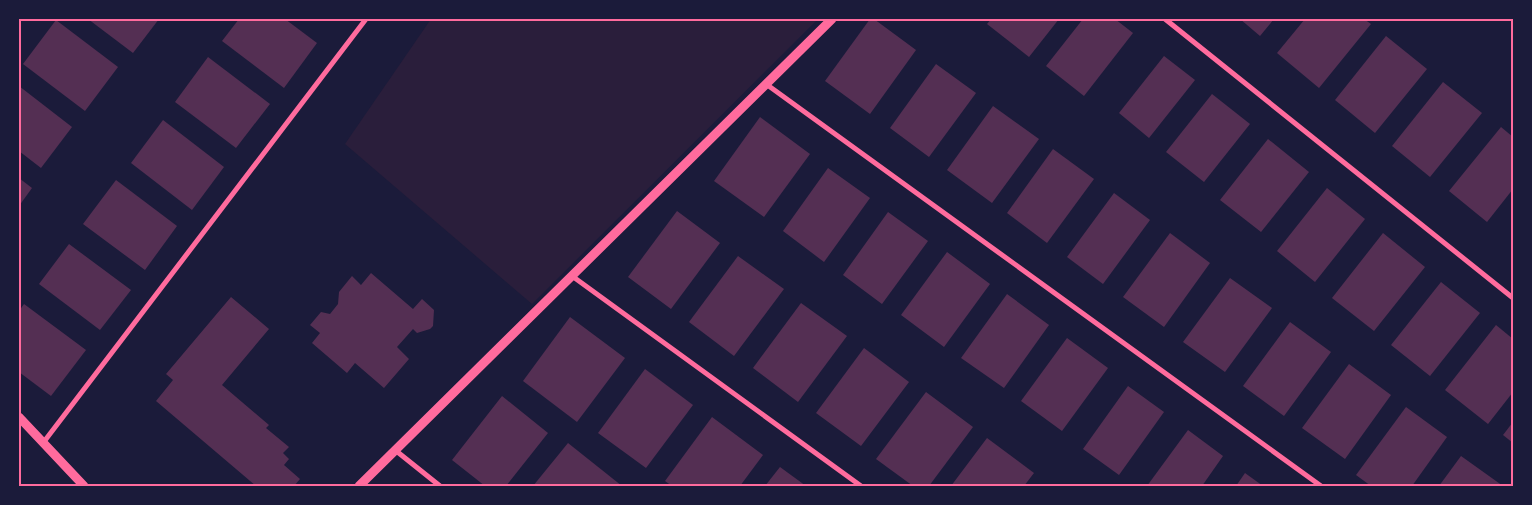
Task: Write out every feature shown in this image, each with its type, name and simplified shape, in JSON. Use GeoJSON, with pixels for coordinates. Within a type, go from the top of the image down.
{"type":"FeatureCollection","features":[{"type":"Feature","properties":{"kind":"street"},"geometry":{"type":"LineString","coordinates":[[43,442],[366,19]]}},
{"type":"Feature","properties":{"kind":"street"},"geometry":{"type":"LineString","coordinates":[[359,486],[832,19]]}},
{"type":"Feature","properties":{"kind":"street"},"geometry":{"type":"LineString","coordinates":[[1165,19],[1513,298]]}},
{"type":"Feature","properties":{"kind":"street"},"geometry":{"type":"LineString","coordinates":[[766,84],[1321,486]]}},
{"type":"Feature","properties":{"kind":"street"},"geometry":{"type":"LineString","coordinates":[[572,276],[861,486]]}},
{"type":"Feature","properties":{"kind":"street"},"geometry":{"type":"LineString","coordinates":[[19,417],[84,486]]}},
{"type":"Feature","properties":{"kind":"street"},"geometry":{"type":"LineString","coordinates":[[395,450],[440,486]]}},
{"type":"Feature","properties":{"kind":"shaded area"},"geometry":{"type":"Polygon","coordinates":[[[431,19],[818,19],[532,304],[345,144],[431,19]]]}},
{"type":"Feature","properties":{"kind":"building"},"geometry":{"type":"Polygon","coordinates":[[[88,19],[159,19],[133,53],[88,19]]]}},
{"type":"Feature","properties":{"kind":"building"},"geometry":{"type":"Polygon","coordinates":[[[239,19],[285,19],[317,43],[284,88],[222,41],[239,19]]]}},
{"type":"Feature","properties":{"kind":"building"},"geometry":{"type":"Polygon","coordinates":[[[870,19],[874,19],[916,50],[870,114],[825,81],[870,19]]]}},
{"type":"Feature","properties":{"kind":"building"},"geometry":{"type":"Polygon","coordinates":[[[991,19],[1059,19],[1029,57],[987,24],[991,19]]]}},
{"type":"Feature","properties":{"kind":"building"},"geometry":{"type":"Polygon","coordinates":[[[1083,19],[1115,19],[1133,33],[1084,96],[1046,66],[1083,19]]]}},
{"type":"Feature","properties":{"kind":"building"},"geometry":{"type":"Polygon","coordinates":[[[1240,19],[1274,19],[1260,36],[1240,19]]]}},
{"type":"Feature","properties":{"kind":"building"},"geometry":{"type":"Polygon","coordinates":[[[1305,19],[1364,19],[1371,24],[1319,88],[1277,53],[1305,19]]]}},
{"type":"Feature","properties":{"kind":"building"},"geometry":{"type":"Polygon","coordinates":[[[56,20],[118,67],[85,111],[23,64],[56,20]]]}},
{"type":"Feature","properties":{"kind":"building"},"geometry":{"type":"Polygon","coordinates":[[[1386,36],[1427,69],[1375,133],[1335,100],[1386,36]]]}},
{"type":"Feature","properties":{"kind":"building"},"geometry":{"type":"Polygon","coordinates":[[[1164,56],[1195,80],[1149,138],[1119,113],[1164,56]]]}},
{"type":"Feature","properties":{"kind":"building"},"geometry":{"type":"Polygon","coordinates":[[[208,57],[270,104],[236,148],[175,102],[208,57]]]}},
{"type":"Feature","properties":{"kind":"building"},"geometry":{"type":"Polygon","coordinates":[[[936,64],[976,93],[929,157],[890,128],[936,64]]]}},
{"type":"Feature","properties":{"kind":"building"},"geometry":{"type":"Polygon","coordinates":[[[1443,82],[1482,113],[1430,177],[1392,146],[1443,82]]]}},
{"type":"Feature","properties":{"kind":"building"},"geometry":{"type":"Polygon","coordinates":[[[19,86],[72,127],[41,168],[19,151],[19,86]]]}},
{"type":"Feature","properties":{"kind":"building"},"geometry":{"type":"Polygon","coordinates":[[[1212,94],[1250,124],[1204,182],[1166,152],[1212,94]]]}},
{"type":"Feature","properties":{"kind":"building"},"geometry":{"type":"Polygon","coordinates":[[[993,106],[1039,139],[992,203],[947,170],[993,106]]]}},
{"type":"Feature","properties":{"kind":"building"},"geometry":{"type":"Polygon","coordinates":[[[760,117],[810,154],[764,217],[714,181],[760,117]]]}},
{"type":"Feature","properties":{"kind":"building"},"geometry":{"type":"Polygon","coordinates":[[[163,120],[224,167],[192,210],[131,163],[163,120]]]}},
{"type":"Feature","properties":{"kind":"building"},"geometry":{"type":"Polygon","coordinates":[[[1501,127],[1513,137],[1513,189],[1487,222],[1449,191],[1501,127]]]}},
{"type":"Feature","properties":{"kind":"building"},"geometry":{"type":"Polygon","coordinates":[[[1268,139],[1309,172],[1261,232],[1220,200],[1268,139]]]}},
{"type":"Feature","properties":{"kind":"building"},"geometry":{"type":"Polygon","coordinates":[[[1053,149],[1094,179],[1047,243],[1007,213],[1053,149]]]}},
{"type":"Feature","properties":{"kind":"building"},"geometry":{"type":"Polygon","coordinates":[[[828,168],[870,198],[824,262],[783,231],[828,168]]]}},
{"type":"Feature","properties":{"kind":"building"},"geometry":{"type":"Polygon","coordinates":[[[19,178],[32,188],[19,206],[19,178]]]}},
{"type":"Feature","properties":{"kind":"building"},"geometry":{"type":"Polygon","coordinates":[[[116,180],[177,226],[145,270],[83,224],[116,180]]]}},
{"type":"Feature","properties":{"kind":"building"},"geometry":{"type":"Polygon","coordinates":[[[1327,188],[1365,219],[1315,282],[1277,251],[1327,188]]]}},
{"type":"Feature","properties":{"kind":"building"},"geometry":{"type":"Polygon","coordinates":[[[1114,193],[1150,220],[1103,284],[1067,257],[1114,193]]]}},
{"type":"Feature","properties":{"kind":"building"},"geometry":{"type":"Polygon","coordinates":[[[677,211],[720,243],[671,309],[628,277],[677,211]]]}},
{"type":"Feature","properties":{"kind":"building"},"geometry":{"type":"Polygon","coordinates":[[[888,212],[928,241],[882,304],[843,275],[888,212]]]}},
{"type":"Feature","properties":{"kind":"building"},"geometry":{"type":"Polygon","coordinates":[[[1170,233],[1210,263],[1164,327],[1123,297],[1170,233]]]}},
{"type":"Feature","properties":{"kind":"building"},"geometry":{"type":"Polygon","coordinates":[[[1383,233],[1425,267],[1374,331],[1332,298],[1383,233]]]}},
{"type":"Feature","properties":{"kind":"building"},"geometry":{"type":"Polygon","coordinates":[[[69,244],[131,290],[100,330],[39,284],[69,244]]]}},
{"type":"Feature","properties":{"kind":"building"},"geometry":{"type":"Polygon","coordinates":[[[947,252],[990,284],[944,347],[901,315],[947,252]]]}},
{"type":"Feature","properties":{"kind":"building"},"geometry":{"type":"Polygon","coordinates":[[[738,256],[784,289],[734,356],[689,322],[738,256]]]}},
{"type":"Feature","properties":{"kind":"building"},"geometry":{"type":"Polygon","coordinates":[[[371,273],[413,309],[422,299],[434,310],[433,326],[430,329],[417,333],[413,329],[397,347],[409,359],[384,388],[355,363],[347,373],[312,343],[320,333],[310,325],[321,312],[330,314],[338,304],[339,292],[352,276],[361,285],[371,273]]]}},
{"type":"Feature","properties":{"kind":"building"},"geometry":{"type":"Polygon","coordinates":[[[1230,278],[1272,308],[1225,372],[1183,342],[1230,278]]]}},
{"type":"Feature","properties":{"kind":"building"},"geometry":{"type":"Polygon","coordinates":[[[1441,282],[1480,313],[1430,376],[1391,345],[1441,282]]]}},
{"type":"Feature","properties":{"kind":"building"},"geometry":{"type":"Polygon","coordinates":[[[1007,294],[1049,325],[1004,388],[961,358],[1007,294]]]}},
{"type":"Feature","properties":{"kind":"building"},"geometry":{"type":"Polygon","coordinates":[[[231,297],[269,329],[222,385],[269,425],[266,428],[289,447],[283,453],[289,459],[284,465],[300,479],[294,486],[256,486],[156,401],[173,380],[166,374],[231,297]]]}},
{"type":"Feature","properties":{"kind":"building"},"geometry":{"type":"Polygon","coordinates":[[[801,303],[847,336],[798,402],[753,368],[801,303]]]}},
{"type":"Feature","properties":{"kind":"building"},"geometry":{"type":"Polygon","coordinates":[[[24,304],[86,350],[51,396],[19,372],[19,311],[24,304]]]}},
{"type":"Feature","properties":{"kind":"building"},"geometry":{"type":"Polygon","coordinates":[[[570,317],[625,358],[577,422],[523,381],[570,317]]]}},
{"type":"Feature","properties":{"kind":"building"},"geometry":{"type":"Polygon","coordinates":[[[1290,322],[1331,352],[1284,416],[1243,386],[1290,322]]]}},
{"type":"Feature","properties":{"kind":"building"},"geometry":{"type":"Polygon","coordinates":[[[1496,325],[1513,339],[1513,392],[1488,424],[1445,390],[1496,325]]]}},
{"type":"Feature","properties":{"kind":"building"},"geometry":{"type":"Polygon","coordinates":[[[1067,338],[1108,368],[1062,431],[1021,401],[1067,338]]]}},
{"type":"Feature","properties":{"kind":"building"},"geometry":{"type":"Polygon","coordinates":[[[864,348],[909,382],[861,446],[816,413],[864,348]]]}},
{"type":"Feature","properties":{"kind":"building"},"geometry":{"type":"Polygon","coordinates":[[[1349,364],[1391,395],[1345,459],[1302,428],[1349,364]]]}},
{"type":"Feature","properties":{"kind":"building"},"geometry":{"type":"Polygon","coordinates":[[[645,369],[693,405],[646,468],[598,433],[645,369]]]}},
{"type":"Feature","properties":{"kind":"building"},"geometry":{"type":"Polygon","coordinates":[[[1128,386],[1164,412],[1119,475],[1083,449],[1128,386]]]}},
{"type":"Feature","properties":{"kind":"building"},"geometry":{"type":"Polygon","coordinates":[[[926,392],[973,427],[929,486],[913,486],[876,459],[926,392]]]}},
{"type":"Feature","properties":{"kind":"building"},"geometry":{"type":"Polygon","coordinates":[[[502,396],[548,433],[506,486],[485,486],[452,460],[502,396]]]}},
{"type":"Feature","properties":{"kind":"building"},"geometry":{"type":"Polygon","coordinates":[[[1406,407],[1447,437],[1412,486],[1371,486],[1356,475],[1406,407]]]}},
{"type":"Feature","properties":{"kind":"building"},"geometry":{"type":"Polygon","coordinates":[[[712,417],[763,455],[740,486],[672,486],[665,481],[712,417]]]}},
{"type":"Feature","properties":{"kind":"building"},"geometry":{"type":"Polygon","coordinates":[[[1513,422],[1513,443],[1503,435],[1513,422]]]}},
{"type":"Feature","properties":{"kind":"building"},"geometry":{"type":"Polygon","coordinates":[[[1188,430],[1223,456],[1202,486],[1147,486],[1188,430]]]}},
{"type":"Feature","properties":{"kind":"building"},"geometry":{"type":"Polygon","coordinates":[[[987,438],[1034,473],[1024,486],[951,486],[987,438]]]}},
{"type":"Feature","properties":{"kind":"building"},"geometry":{"type":"Polygon","coordinates":[[[568,443],[622,486],[533,486],[568,443]]]}},
{"type":"Feature","properties":{"kind":"building"},"geometry":{"type":"Polygon","coordinates":[[[1461,456],[1503,486],[1439,486],[1461,456]]]}},
{"type":"Feature","properties":{"kind":"building"},"geometry":{"type":"Polygon","coordinates":[[[780,467],[806,486],[765,486],[780,467]]]}},
{"type":"Feature","properties":{"kind":"building"},"geometry":{"type":"Polygon","coordinates":[[[1245,473],[1263,486],[1236,486],[1245,473]]]}}]}
